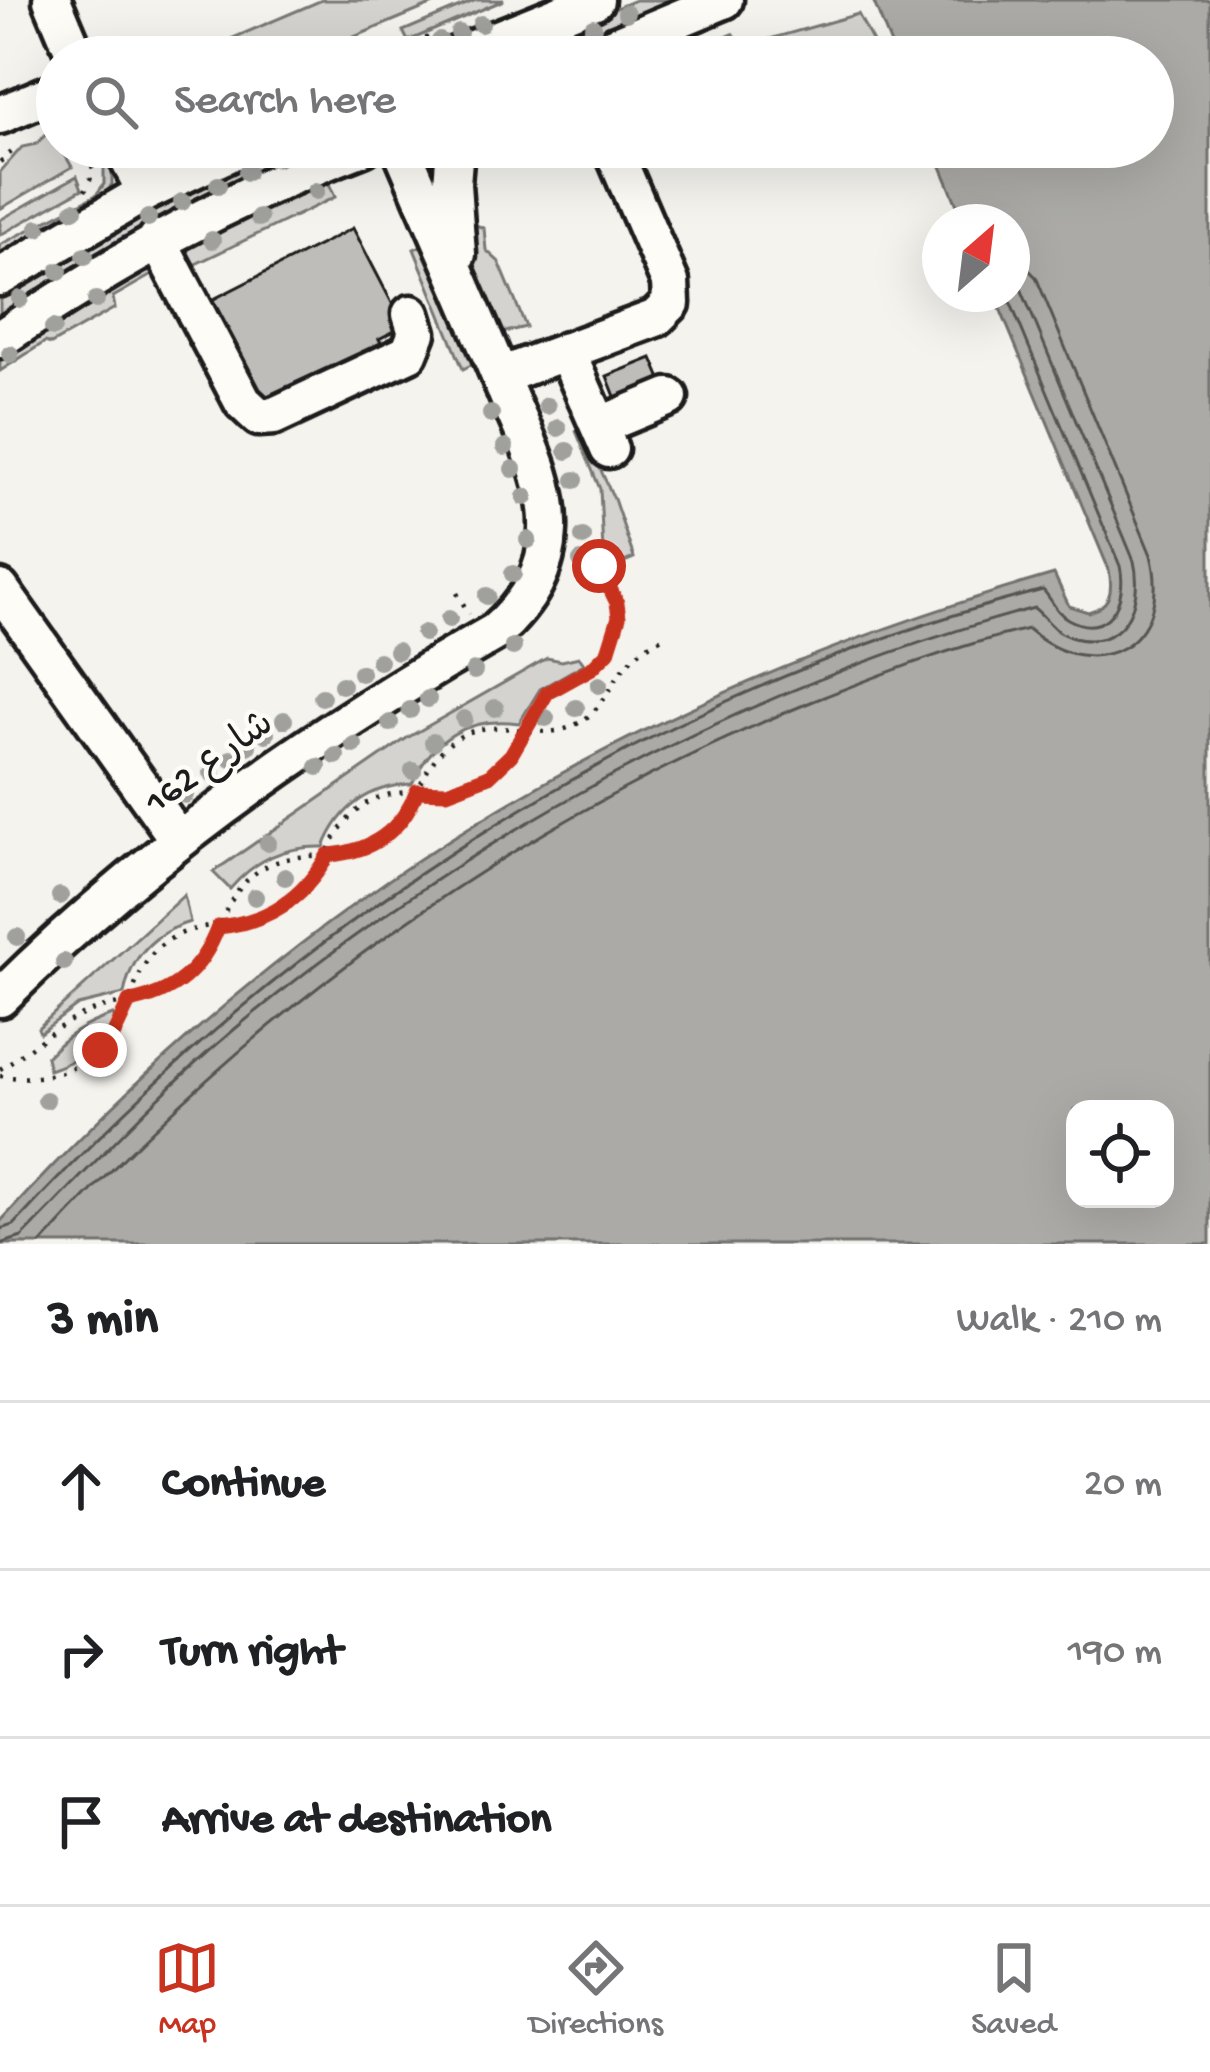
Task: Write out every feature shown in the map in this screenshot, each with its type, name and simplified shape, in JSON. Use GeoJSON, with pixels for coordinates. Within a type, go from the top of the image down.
{"type":"FeatureCollection","features":[{"type":"Feature","properties":{"kind":"street"},"geometry":{"type":"LineString","coordinates":[[52,0],[67,36]]}},
{"type":"Feature","properties":{"kind":"street"},"geometry":{"type":"LineString","coordinates":[[505,36],[595,0]]}},
{"type":"Feature","properties":{"kind":"street"},"geometry":{"type":"LineString","coordinates":[[637,36],[724,0]]}},
{"type":"Feature","properties":{"kind":"street"},"geometry":{"type":"LineString","coordinates":[[0,115],[36,100]]}},
{"type":"Feature","properties":{"kind":"street"},"geometry":{"type":"LineString","coordinates":[[121,168],[146,192]]}},
{"type":"Feature","properties":{"kind":"street"},"geometry":{"type":"LineString","coordinates":[[0,277],[197,168]]}},
{"type":"Feature","properties":{"kind":"street"},"geometry":{"type":"LineString","coordinates":[[0,339],[157,239],[313,168]]}},
{"type":"Feature","properties":{"kind":"street","name":"شارع 162"},"geometry":{"type":"LineString","coordinates":[[0,998],[84,917],[178,839],[527,599],[545,557],[548,512],[537,466],[410,168]]}},
{"type":"Feature","properties":{"kind":"street","name":"شارع 162"},"geometry":{"type":"LineString","coordinates":[[454,168],[453,212],[464,292]]}},
{"type":"Feature","properties":{"kind":"street"},"geometry":{"type":"LineString","coordinates":[[500,376],[656,318],[671,303],[670,282],[622,168]]}},
{"type":"Feature","properties":{"kind":"street"},"geometry":{"type":"LineString","coordinates":[[157,239],[242,402],[259,417],[274,416],[409,353],[417,333],[411,314]]}},
{"type":"Feature","properties":{"kind":"street"},"geometry":{"type":"LineString","coordinates":[[566,351],[604,438],[669,397]]}},
{"type":"Feature","properties":{"kind":"street"},"geometry":{"type":"LineString","coordinates":[[0,589],[178,839]]}},
{"type":"Feature","properties":{"kind":"path"},"geometry":{"type":"LineString","coordinates":[[0,162],[15,149]]}},
{"type":"Feature","properties":{"kind":"path"},"geometry":{"type":"LineString","coordinates":[[77,198],[100,168]]}},
{"type":"Feature","properties":{"kind":"path"},"geometry":{"type":"LineString","coordinates":[[0,1072],[32,1079],[69,1071],[100,1050],[113,1036],[139,971],[159,947],[187,932],[256,920],[274,912],[305,888],[340,828],[360,807],[387,794],[447,792],[489,776],[511,755],[547,693],[592,668],[614,642],[617,603],[599,566]]}},
{"type":"Feature","properties":{"kind":"path"},"geometry":{"type":"LineString","coordinates":[[457,593],[486,630]]}},
{"type":"Feature","properties":{"kind":"path"},"geometry":{"type":"LineString","coordinates":[[0,1072],[80,1016],[147,999],[179,984],[203,959],[230,898],[252,875],[280,860],[361,850],[376,843],[401,821],[432,760],[458,738],[491,727],[553,732],[579,723],[599,706],[628,659],[663,638]]}},
{"type":"Feature","properties":{"kind":"shaded area"},"geometry":{"type":"Polygon","coordinates":[[[322,0],[443,0],[356,36],[238,36],[322,0]]]}},
{"type":"Feature","properties":{"kind":"shaded area"},"geometry":{"type":"Polygon","coordinates":[[[476,0],[504,0],[420,36],[406,36],[403,31],[476,0]]]}},
{"type":"Feature","properties":{"kind":"shaded area"},"geometry":{"type":"Polygon","coordinates":[[[635,0],[675,0],[590,36],[549,36],[635,0]]]}},
{"type":"Feature","properties":{"kind":"shaded area"},"geometry":{"type":"Polygon","coordinates":[[[858,14],[870,36],[780,36],[858,14]]]}},
{"type":"Feature","properties":{"kind":"shaded area"},"geometry":{"type":"Polygon","coordinates":[[[36,144],[36,168],[70,168],[0,209],[0,172],[22,147],[36,144]]]}},
{"type":"Feature","properties":{"kind":"shaded area"},"geometry":{"type":"Polygon","coordinates":[[[104,168],[112,168],[112,184],[104,197],[0,255],[0,245],[96,195],[104,184],[104,168]]]}},
{"type":"Feature","properties":{"kind":"shaded area"},"geometry":{"type":"Polygon","coordinates":[[[240,168],[272,168],[111,246],[0,327],[0,300],[41,276],[41,264],[240,168]]]}},
{"type":"Feature","properties":{"kind":"shaded area"},"geometry":{"type":"Polygon","coordinates":[[[77,176],[82,189],[0,235],[0,220],[77,176]]]}},
{"type":"Feature","properties":{"kind":"shaded area"},"geometry":{"type":"Polygon","coordinates":[[[327,179],[335,197],[183,270],[181,252],[191,239],[327,179]]]}},
{"type":"Feature","properties":{"kind":"shaded area"},"geometry":{"type":"Polygon","coordinates":[[[468,222],[484,228],[486,250],[499,262],[526,327],[501,333],[471,257],[468,222]]]}},
{"type":"Feature","properties":{"kind":"shaded area"},"geometry":{"type":"Polygon","coordinates":[[[426,232],[477,362],[463,369],[414,249],[421,246],[418,235],[426,232]]]}},
{"type":"Feature","properties":{"kind":"shaded area"},"geometry":{"type":"Polygon","coordinates":[[[126,272],[157,272],[113,297],[115,308],[51,344],[45,342],[0,371],[0,355],[126,272]]]}},
{"type":"Feature","properties":{"kind":"shaded area"},"geometry":{"type":"Polygon","coordinates":[[[582,429],[634,558],[610,568],[603,552],[600,489],[576,431],[582,429]]]}},
{"type":"Feature","properties":{"kind":"shaded area"},"geometry":{"type":"Polygon","coordinates":[[[579,657],[584,664],[540,689],[519,723],[484,723],[454,734],[430,754],[412,784],[382,789],[358,801],[338,821],[324,847],[272,856],[230,889],[213,872],[407,738],[547,658],[579,657]]]}},
{"type":"Feature","properties":{"kind":"shaded area"},"geometry":{"type":"Polygon","coordinates":[[[184,895],[190,922],[146,948],[132,968],[124,994],[78,1005],[40,1033],[38,1028],[184,895]]]}},
{"type":"Feature","properties":{"kind":"shaded area"},"geometry":{"type":"Polygon","coordinates":[[[113,1015],[116,1021],[95,1045],[49,1070],[46,1057],[61,1043],[113,1015]]]}},
{"type":"Feature","properties":{"kind":"water"},"geometry":{"type":"Polygon","coordinates":[[[873,0],[1210,0],[1210,1244],[0,1244],[0,1222],[114,1105],[232,999],[353,905],[480,821],[612,746],[752,681],[898,624],[1054,574],[1069,606],[1088,612],[1096,609],[1110,591],[1109,570],[1002,312],[1030,312],[1030,204],[957,204],[942,168],[1174,168],[1174,36],[888,36],[873,0]]]}},
{"type":"Feature","properties":{"kind":"building"},"geometry":{"type":"Polygon","coordinates":[[[353,228],[404,326],[379,339],[386,352],[265,413],[208,302],[353,228]]]}},
{"type":"Feature","properties":{"kind":"building"},"geometry":{"type":"Polygon","coordinates":[[[652,358],[664,386],[618,404],[607,376],[652,358]]]}},
{"type":"Feature","properties":{"kind":"route"},"geometry":{"type":"LineString","coordinates":[[100,1050],[113,1036],[129,1002],[164,993],[192,973],[218,927],[274,912],[305,888],[328,855],[376,843],[401,821],[417,791],[462,789],[501,766],[547,693],[592,668],[614,642],[617,603],[599,566]]}}]}
